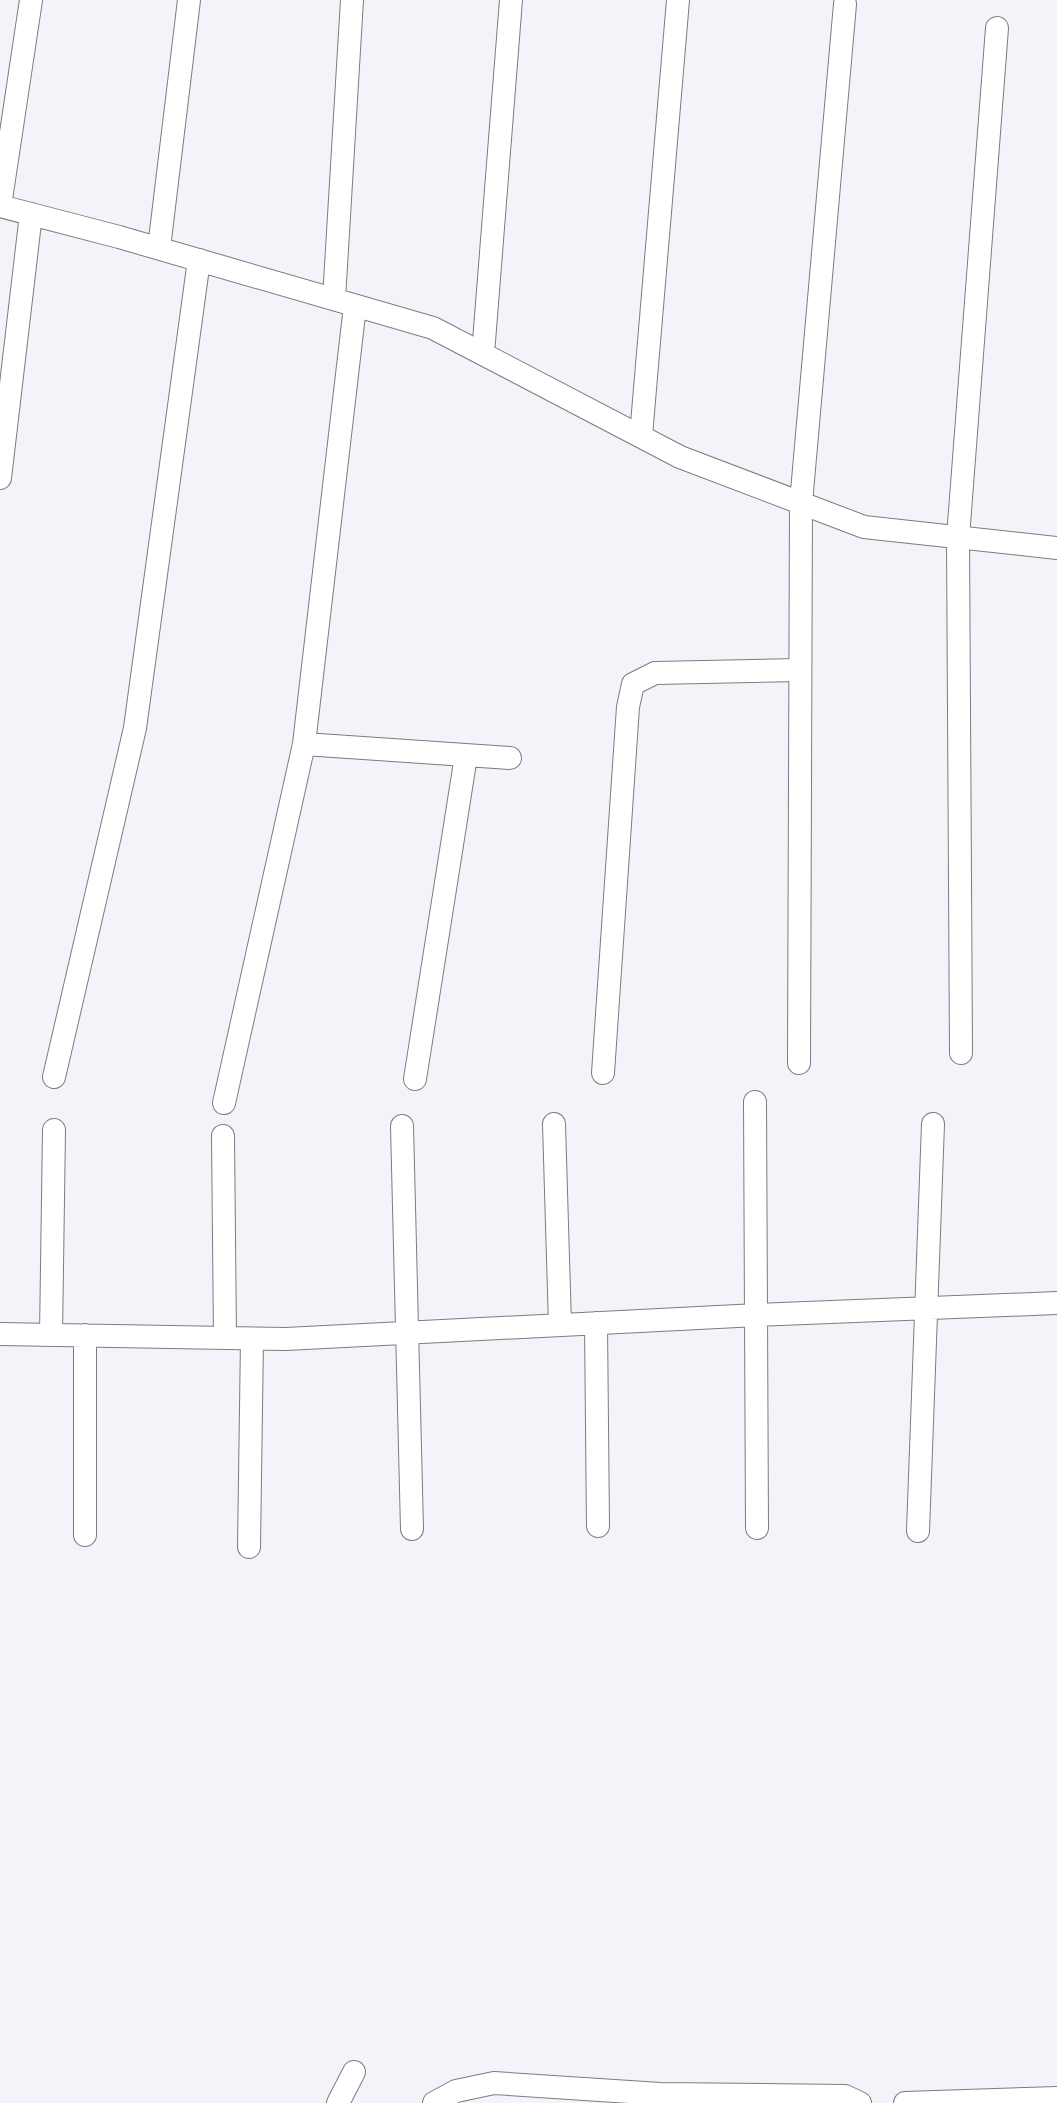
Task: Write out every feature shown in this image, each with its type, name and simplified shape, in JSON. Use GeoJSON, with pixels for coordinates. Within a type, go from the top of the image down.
{"type":"FeatureCollection","features":[{"type":"Feature","properties":{"kind":"street"},"geometry":{"type":"LineString","coordinates":[[30,0],[0,206],[159,248],[433,328],[680,457],[864,527],[1057,548]]}},
{"type":"Feature","properties":{"kind":"street"},"geometry":{"type":"LineString","coordinates":[[159,248],[189,0]]}},
{"type":"Feature","properties":{"kind":"street"},"geometry":{"type":"LineString","coordinates":[[334,300],[352,0]]}},
{"type":"Feature","properties":{"kind":"street"},"geometry":{"type":"LineString","coordinates":[[483,354],[511,0]]}},
{"type":"Feature","properties":{"kind":"street"},"geometry":{"type":"LineString","coordinates":[[641,436],[678,0]]}},
{"type":"Feature","properties":{"kind":"street"},"geometry":{"type":"LineString","coordinates":[[798,1063],[801,503],[845,4]]}},
{"type":"Feature","properties":{"kind":"street"},"geometry":{"type":"LineString","coordinates":[[961,1052],[958,537],[997,28]]}},
{"type":"Feature","properties":{"kind":"street"},"geometry":{"type":"LineString","coordinates":[[0,478],[31,214]]}},
{"type":"Feature","properties":{"kind":"street"},"geometry":{"type":"LineString","coordinates":[[54,1077],[136,728],[199,260]]}},
{"type":"Feature","properties":{"kind":"street"},"geometry":{"type":"LineString","coordinates":[[224,1103],[304,744],[356,306]]}},
{"type":"Feature","properties":{"kind":"street"},"geometry":{"type":"LineString","coordinates":[[603,1073],[628,707],[633,684],[655,673],[800,670]]}},
{"type":"Feature","properties":{"kind":"street"},"geometry":{"type":"LineString","coordinates":[[304,744],[510,758]]}},
{"type":"Feature","properties":{"kind":"street"},"geometry":{"type":"LineString","coordinates":[[415,1079],[466,756]]}},
{"type":"Feature","properties":{"kind":"street"},"geometry":{"type":"LineString","coordinates":[[755,1102],[757,1528]]}},
{"type":"Feature","properties":{"kind":"street"},"geometry":{"type":"LineString","coordinates":[[554,1124],[560,1325]]}},
{"type":"Feature","properties":{"kind":"street"},"geometry":{"type":"LineString","coordinates":[[918,1530],[925,1308],[933,1124]]}},
{"type":"Feature","properties":{"kind":"street"},"geometry":{"type":"LineString","coordinates":[[402,1126],[412,1530]]}},
{"type":"Feature","properties":{"kind":"street"},"geometry":{"type":"LineString","coordinates":[[51,1335],[54,1130]]}},
{"type":"Feature","properties":{"kind":"street"},"geometry":{"type":"LineString","coordinates":[[223,1136],[225,1338]]}},
{"type":"Feature","properties":{"kind":"street"},"geometry":{"type":"LineString","coordinates":[[0,1334],[286,1339],[757,1315],[1057,1303]]}},
{"type":"Feature","properties":{"kind":"street"},"geometry":{"type":"LineString","coordinates":[[596,1323],[598,1526]]}},
{"type":"Feature","properties":{"kind":"street"},"geometry":{"type":"LineString","coordinates":[[85,1335],[85,1535]]}},
{"type":"Feature","properties":{"kind":"street"},"geometry":{"type":"LineString","coordinates":[[249,1547],[252,1339]]}},
{"type":"Feature","properties":{"kind":"street"},"geometry":{"type":"LineString","coordinates":[[338,2103],[354,2072]]}},
{"type":"Feature","properties":{"kind":"street"},"geometry":{"type":"LineString","coordinates":[[434,2103],[456,2091],[494,2083],[661,2098],[845,2096],[860,2103]]}},
{"type":"Feature","properties":{"kind":"street"},"geometry":{"type":"LineString","coordinates":[[905,2103],[1057,2098]]}}]}
